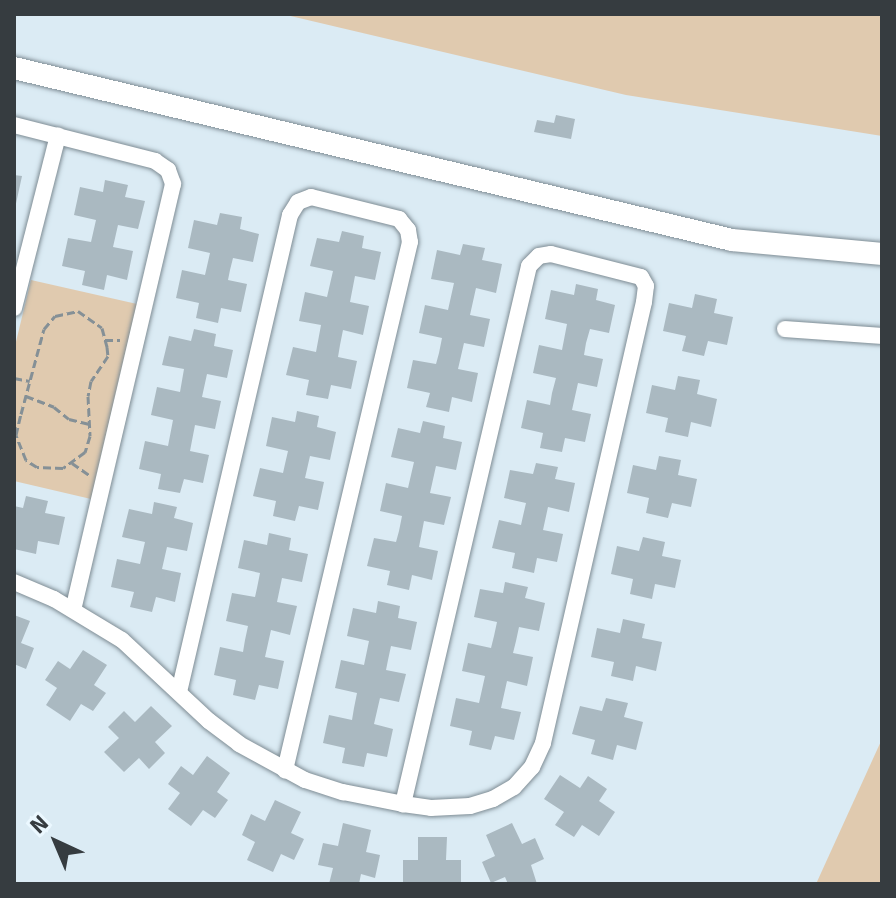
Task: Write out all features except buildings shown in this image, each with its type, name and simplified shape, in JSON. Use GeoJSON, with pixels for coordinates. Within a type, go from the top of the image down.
{"type":"FeatureCollection","features":[{"type":"Feature","properties":{"kind":"main road"},"geometry":{"type":"LineString","coordinates":[[14,68],[732,240],[882,254]]}},
{"type":"Feature","properties":{"kind":"street"},"geometry":{"type":"LineString","coordinates":[[14,125],[155,161],[168,170],[173,184],[73,609]]}},
{"type":"Feature","properties":{"kind":"street"},"geometry":{"type":"LineString","coordinates":[[14,308],[58,136]]}},
{"type":"Feature","properties":{"kind":"street"},"geometry":{"type":"LineString","coordinates":[[179,692],[290,215],[298,202],[311,197],[399,219],[408,230],[410,242],[285,770]]}},
{"type":"Feature","properties":{"kind":"street"},"geometry":{"type":"LineString","coordinates":[[14,582],[73,609],[122,640],[239,744],[285,770],[343,792],[403,804],[431,808],[470,806],[493,799],[514,787],[532,767],[543,743],[644,302],[646,286],[641,277],[551,254],[539,256],[529,266],[403,804]]}},
{"type":"Feature","properties":{"kind":"street"},"geometry":{"type":"LineString","coordinates":[[785,329],[882,336]]}},
{"type":"Feature","properties":{"kind":"path"},"geometry":{"type":"LineString","coordinates":[[78,311],[102,328],[108,356],[91,381],[85,452],[63,468],[37,467],[26,460],[16,435],[30,381],[44,329],[55,316],[78,311]]}},
{"type":"Feature","properties":{"kind":"path"},"geometry":{"type":"LineString","coordinates":[[14,378],[30,381]]}},
{"type":"Feature","properties":{"kind":"path"},"geometry":{"type":"LineString","coordinates":[[26,396],[54,407],[69,419],[89,424]]}},
{"type":"Feature","properties":{"kind":"shaded area"},"geometry":{"type":"Polygon","coordinates":[[[282,14],[882,14],[882,136],[626,95],[282,14]]]}},
{"type":"Feature","properties":{"kind":"shaded area"},"geometry":{"type":"Polygon","coordinates":[[[31,280],[137,304],[91,499],[14,481],[14,350],[31,280]]]}},
{"type":"Feature","properties":{"kind":"shaded area"},"geometry":{"type":"Polygon","coordinates":[[[882,739],[882,884],[816,884],[882,739]]]}}]}
